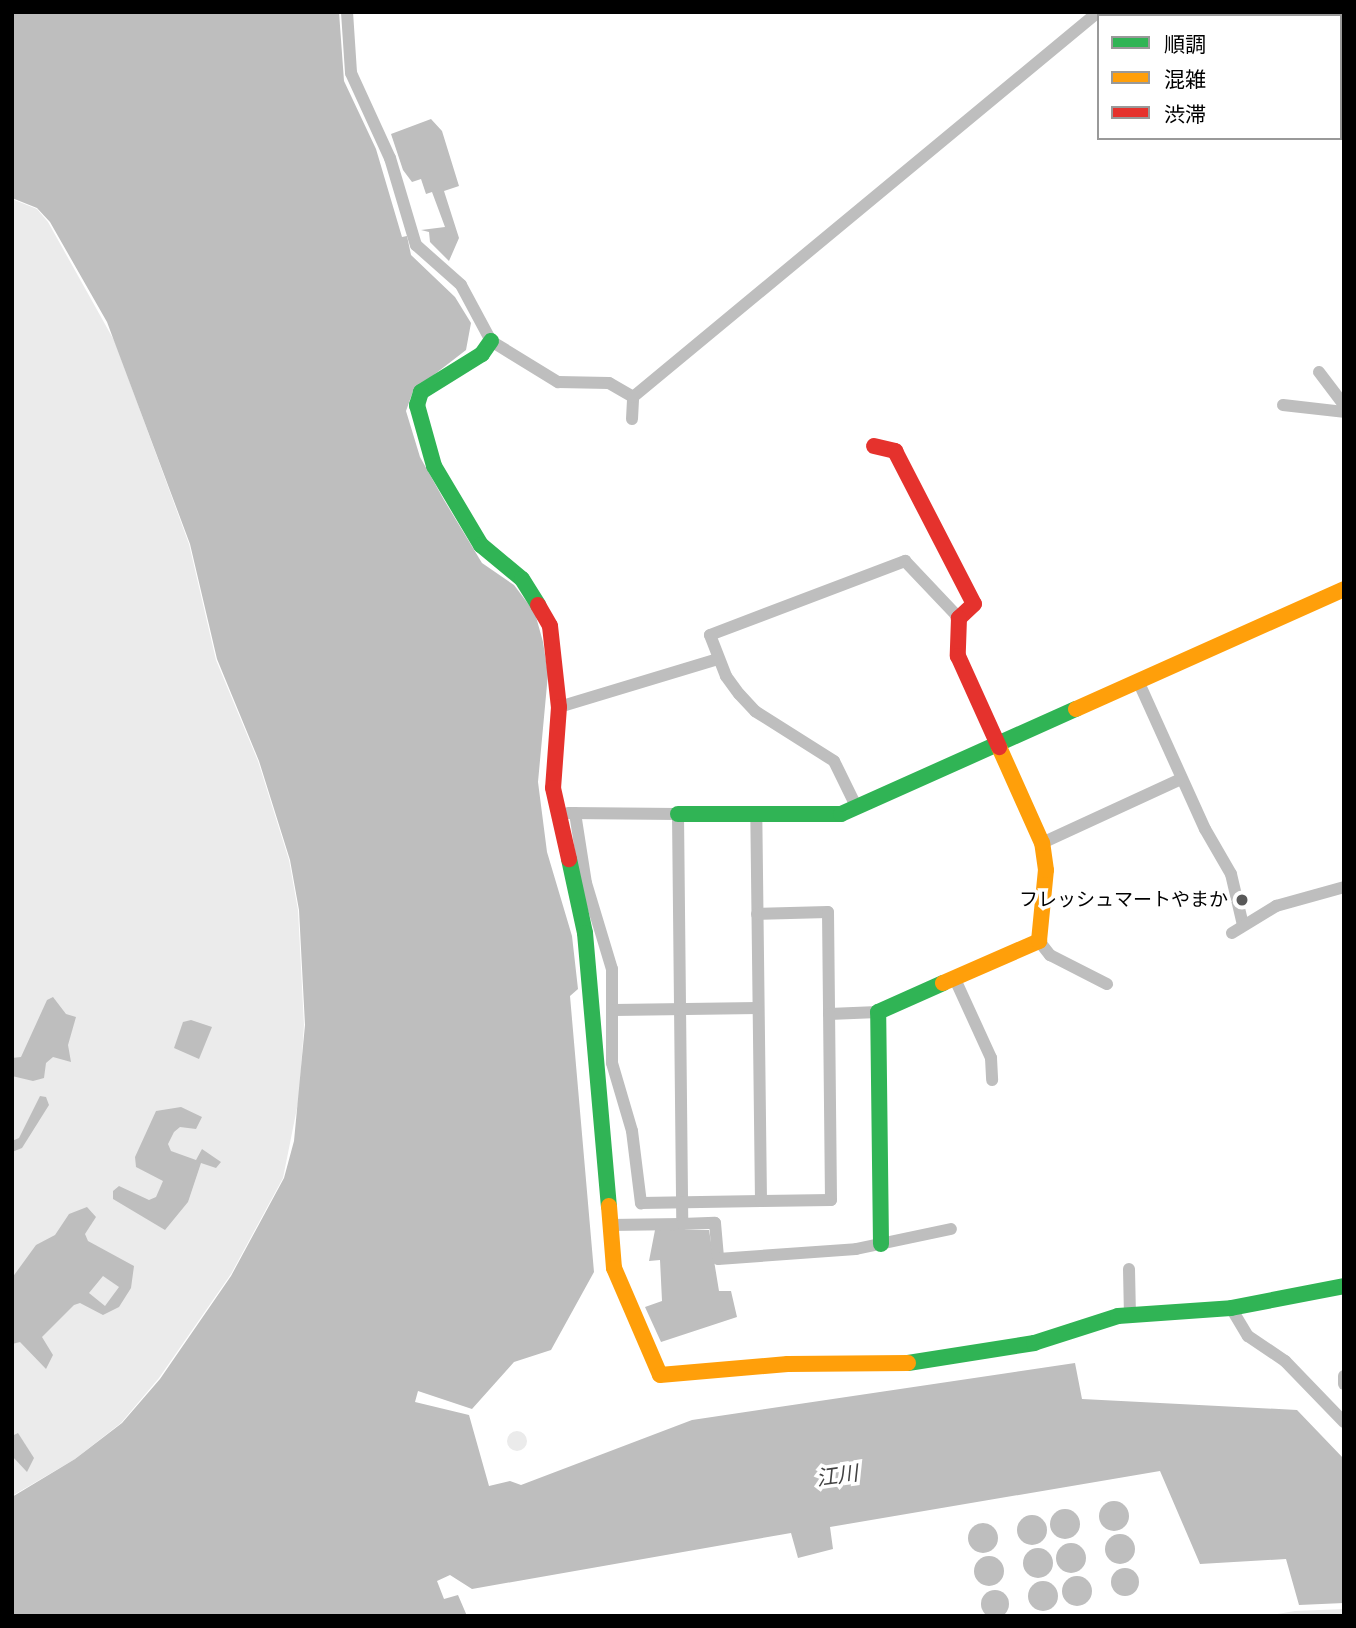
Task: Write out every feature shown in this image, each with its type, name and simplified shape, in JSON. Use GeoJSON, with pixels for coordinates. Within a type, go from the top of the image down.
{"type":"FeatureCollection","features":[{"type":"Feature","properties":{"kind":"street"},"geometry":{"type":"LineString","coordinates":[[347,12],[351,73],[390,158],[416,245],[461,285],[491,341],[558,382],[609,383],[634,397]]}},
{"type":"Feature","properties":{"kind":"street"},"geometry":{"type":"LineString","coordinates":[[632,419],[634,397],[1098,12]]}},
{"type":"Feature","properties":{"kind":"street"},"geometry":{"type":"LineString","coordinates":[[491,341],[482,354],[421,392],[416,405],[434,466],[481,544],[522,579],[540,604],[555,652],[559,707],[553,788],[585,933],[614,1268],[664,1378],[788,1364],[896,1366],[1034,1343],[1130,1315],[1231,1308],[1344,1286]]}},
{"type":"Feature","properties":{"kind":"street"},"geometry":{"type":"LineString","coordinates":[[1319,372],[1344,405]]}},
{"type":"Feature","properties":{"kind":"street"},"geometry":{"type":"LineString","coordinates":[[1283,405],[1344,412]]}},
{"type":"Feature","properties":{"kind":"street"},"geometry":{"type":"LineString","coordinates":[[874,446],[895,451],[974,604],[959,618]]}},
{"type":"Feature","properties":{"kind":"street"},"geometry":{"type":"LineString","coordinates":[[857,808],[834,761],[755,711],[718,659],[710,635],[905,561],[959,618],[958,656],[1042,843],[1046,870],[1039,941],[1050,955],[1107,984]]}},
{"type":"Feature","properties":{"kind":"street"},"geometry":{"type":"LineString","coordinates":[[557,812],[841,814],[997,747],[1344,589]]}},
{"type":"Feature","properties":{"kind":"street"},"geometry":{"type":"LineString","coordinates":[[559,707],[718,659]]}},
{"type":"Feature","properties":{"kind":"street"},"geometry":{"type":"LineString","coordinates":[[1139,683],[1181,779],[1231,874],[1237,929],[1285,903],[1344,887]]}},
{"type":"Feature","properties":{"kind":"street"},"geometry":{"type":"LineString","coordinates":[[1042,843],[1181,779]]}},
{"type":"Feature","properties":{"kind":"street"},"geometry":{"type":"LineString","coordinates":[[575,813],[586,883],[612,969],[612,1063],[632,1130],[641,1203],[831,1200],[828,912],[757,914]]}},
{"type":"Feature","properties":{"kind":"street"},"geometry":{"type":"LineString","coordinates":[[678,814],[682,1224]]}},
{"type":"Feature","properties":{"kind":"street"},"geometry":{"type":"LineString","coordinates":[[756,814],[761,1201]]}},
{"type":"Feature","properties":{"kind":"street"},"geometry":{"type":"LineString","coordinates":[[829,1014],[878,1012],[1039,941]]}},
{"type":"Feature","properties":{"kind":"street"},"geometry":{"type":"LineString","coordinates":[[954,978],[991,1058],[992,1080]]}},
{"type":"Feature","properties":{"kind":"street"},"geometry":{"type":"LineString","coordinates":[[614,1010],[758,1008]]}},
{"type":"Feature","properties":{"kind":"street"},"geometry":{"type":"LineString","coordinates":[[878,1012],[881,1244]]}},
{"type":"Feature","properties":{"kind":"street"},"geometry":{"type":"LineString","coordinates":[[610,1225],[715,1223],[718,1259],[881,1244],[951,1229]]}},
{"type":"Feature","properties":{"kind":"street"},"geometry":{"type":"LineString","coordinates":[[1129,1269],[1130,1315]]}},
{"type":"Feature","properties":{"kind":"street"},"geometry":{"type":"LineString","coordinates":[[1231,1308],[1248,1336],[1285,1361],[1344,1422]]}},
{"type":"Feature","properties":{"kind":"street"},"geometry":{"type":"LineString","coordinates":[[1344,1376],[1344,1384]]}},
{"type":"Feature","properties":{"kind":"shaded area"},"geometry":{"type":"Polygon","coordinates":[[[12,199],[37,209],[48,222],[115,342],[189,544],[216,660],[258,761],[289,860],[298,910],[304,1025],[299,1098],[283,1178],[231,1274],[159,1378],[121,1423],[75,1459],[12,1496],[12,199]]]}},
{"type":"Feature","properties":{"kind":"shaded area"},"geometry":{"type":"Polygon","coordinates":[[[513,1431],[521,1431],[527,1441],[521,1451],[513,1451],[507,1445],[507,1437],[513,1431]]]}},
{"type":"Feature","properties":{"kind":"shaded area"},"geometry":{"type":"Polygon","coordinates":[[[1344,1609],[1344,1616],[1266,1616],[1295,1611],[1344,1609]]]}},
{"type":"Feature","properties":{"kind":"water","name":"江川"},"geometry":{"type":"Polygon","coordinates":[[[12,12],[339,12],[344,81],[376,149],[402,237],[407,236],[411,255],[455,297],[471,323],[466,350],[413,391],[406,411],[420,457],[444,500],[482,563],[514,585],[535,613],[543,642],[548,674],[538,782],[547,852],[572,936],[578,989],[570,996],[594,1272],[551,1350],[514,1362],[472,1409],[418,1391],[415,1402],[469,1415],[489,1486],[510,1481],[521,1485],[692,1420],[1075,1363],[1082,1399],[1297,1410],[1344,1459],[1344,1603],[1299,1605],[1286,1559],[1200,1564],[1160,1471],[830,1527],[833,1549],[798,1558],[791,1533],[472,1589],[450,1575],[437,1581],[444,1599],[458,1595],[467,1616],[12,1616],[12,1497],[75,1459],[122,1423],[160,1379],[231,1276],[284,1178],[294,1141],[305,1025],[299,910],[290,860],[259,761],[217,659],[190,544],[107,322],[50,222],[37,208],[12,198],[12,12]]]}},
{"type":"Feature","properties":{"kind":"water"},"geometry":{"type":"Polygon","coordinates":[[[431,119],[442,131],[459,186],[444,191],[459,238],[449,261],[430,242],[429,232],[421,230],[445,227],[432,192],[426,194],[421,179],[412,182],[403,170],[391,134],[431,119]]]}},
{"type":"Feature","properties":{"kind":"water"},"geometry":{"type":"Polygon","coordinates":[[[53,997],[66,1014],[76,1017],[68,1045],[71,1062],[53,1057],[46,1063],[44,1078],[33,1081],[12,1076],[12,1058],[21,1057],[47,1000],[53,997]]]}},
{"type":"Feature","properties":{"kind":"water"},"geometry":{"type":"Polygon","coordinates":[[[191,1020],[212,1027],[199,1059],[174,1048],[183,1022],[191,1020]]]}},
{"type":"Feature","properties":{"kind":"water"},"geometry":{"type":"Polygon","coordinates":[[[40,1096],[46,1097],[49,1105],[22,1148],[12,1152],[12,1141],[19,1138],[40,1096]]]}},
{"type":"Feature","properties":{"kind":"water"},"geometry":{"type":"Polygon","coordinates":[[[181,1107],[202,1117],[196,1129],[180,1127],[174,1132],[168,1144],[171,1151],[196,1160],[202,1149],[221,1162],[216,1168],[201,1163],[188,1202],[165,1230],[113,1199],[113,1191],[119,1186],[149,1200],[156,1197],[163,1181],[136,1167],[135,1157],[156,1111],[181,1107]]]}},
{"type":"Feature","properties":{"kind":"water"},"geometry":{"type":"Polygon","coordinates":[[[87,1207],[96,1217],[85,1234],[88,1241],[134,1266],[131,1288],[119,1307],[103,1315],[80,1303],[74,1305],[42,1337],[53,1355],[46,1369],[20,1342],[12,1344],[12,1278],[36,1245],[55,1235],[69,1214],[87,1207]],[[103,1276],[89,1293],[105,1306],[119,1287],[103,1276]]]}},
{"type":"Feature","properties":{"kind":"water"},"geometry":{"type":"Polygon","coordinates":[[[655,1230],[709,1230],[719,1291],[731,1291],[737,1317],[661,1342],[645,1307],[662,1301],[660,1260],[649,1261],[655,1230]]]}},
{"type":"Feature","properties":{"kind":"water"},"geometry":{"type":"Polygon","coordinates":[[[18,1433],[34,1458],[27,1472],[12,1456],[12,1436],[18,1433]]]}},
{"type":"Feature","properties":{"kind":"water"},"geometry":{"type":"Polygon","coordinates":[[[1114,1501],[1124,1506],[1129,1516],[1124,1526],[1114,1531],[1104,1526],[1099,1516],[1104,1506],[1114,1501]]]}},
{"type":"Feature","properties":{"kind":"water"},"geometry":{"type":"Polygon","coordinates":[[[1065,1509],[1075,1514],[1080,1524],[1075,1534],[1065,1539],[1055,1534],[1050,1524],[1055,1514],[1065,1509]]]}},
{"type":"Feature","properties":{"kind":"water"},"geometry":{"type":"Polygon","coordinates":[[[1032,1515],[1042,1520],[1047,1530],[1042,1540],[1032,1545],[1022,1540],[1017,1530],[1022,1520],[1032,1515]]]}},
{"type":"Feature","properties":{"kind":"water"},"geometry":{"type":"Polygon","coordinates":[[[983,1523],[993,1528],[998,1538],[993,1548],[983,1553],[973,1548],[968,1538],[973,1528],[983,1523]]]}},
{"type":"Feature","properties":{"kind":"water"},"geometry":{"type":"Polygon","coordinates":[[[1120,1534],[1130,1539],[1135,1549],[1130,1559],[1120,1564],[1110,1559],[1105,1549],[1110,1539],[1120,1534]]]}},
{"type":"Feature","properties":{"kind":"water"},"geometry":{"type":"Polygon","coordinates":[[[1071,1543],[1081,1548],[1086,1558],[1081,1568],[1071,1573],[1061,1568],[1056,1558],[1061,1548],[1071,1543]]]}},
{"type":"Feature","properties":{"kind":"water"},"geometry":{"type":"Polygon","coordinates":[[[1038,1548],[1048,1553],[1053,1563],[1048,1573],[1038,1578],[1028,1573],[1023,1563],[1028,1553],[1038,1548]]]}},
{"type":"Feature","properties":{"kind":"water"},"geometry":{"type":"Polygon","coordinates":[[[989,1556],[999,1561],[1004,1571],[999,1581],[989,1586],[979,1581],[974,1571],[979,1561],[989,1556]]]}},
{"type":"Feature","properties":{"kind":"water"},"geometry":{"type":"Polygon","coordinates":[[[1125,1568],[1135,1572],[1139,1582],[1135,1592],[1125,1596],[1115,1592],[1111,1582],[1115,1572],[1125,1568]]]}},
{"type":"Feature","properties":{"kind":"water"},"geometry":{"type":"Polygon","coordinates":[[[1077,1576],[1087,1581],[1092,1591],[1087,1601],[1077,1606],[1067,1601],[1062,1591],[1067,1581],[1077,1576]]]}},
{"type":"Feature","properties":{"kind":"water"},"geometry":{"type":"Polygon","coordinates":[[[1043,1581],[1053,1586],[1058,1596],[1053,1606],[1043,1611],[1033,1606],[1028,1596],[1033,1586],[1043,1581]]]}},
{"type":"Feature","properties":{"kind":"water"},"geometry":{"type":"Polygon","coordinates":[[[995,1590],[1005,1594],[1009,1604],[1005,1614],[995,1618],[985,1614],[981,1604],[985,1594],[995,1590]]]}},
{"type":"Feature","properties":{"kind":"traffic: fast"},"geometry":{"type":"LineString","coordinates":[[491,341],[482,354],[421,392],[417,405],[434,466],[481,545],[522,579],[538,605]]}},
{"type":"Feature","properties":{"kind":"traffic: fast"},"geometry":{"type":"LineString","coordinates":[[678,814],[841,814],[1076,709]]}},
{"type":"Feature","properties":{"kind":"traffic: fast"},"geometry":{"type":"LineString","coordinates":[[569,859],[585,933],[609,1206]]}},
{"type":"Feature","properties":{"kind":"traffic: fast"},"geometry":{"type":"LineString","coordinates":[[881,1244],[878,1012],[943,983]]}},
{"type":"Feature","properties":{"kind":"traffic: fast"},"geometry":{"type":"LineString","coordinates":[[908,1363],[1034,1343],[1118,1316],[1231,1308],[1344,1286]]}},
{"type":"Feature","properties":{"kind":"traffic: slow"},"geometry":{"type":"LineString","coordinates":[[1076,709],[1344,589]]}},
{"type":"Feature","properties":{"kind":"traffic: slow"},"geometry":{"type":"LineString","coordinates":[[943,983],[1039,941],[1046,870],[1042,843],[999,747]]}},
{"type":"Feature","properties":{"kind":"traffic: slow"},"geometry":{"type":"LineString","coordinates":[[609,1206],[614,1268],[660,1375],[788,1364],[908,1363]]}},
{"type":"Feature","properties":{"kind":"traffic: jam"},"geometry":{"type":"LineString","coordinates":[[874,446],[895,451],[974,604],[959,618],[958,656],[999,747]]}},
{"type":"Feature","properties":{"kind":"traffic: jam"},"geometry":{"type":"LineString","coordinates":[[538,605],[550,626],[559,707],[553,788],[569,859]]}},
{"type":"Feature","properties":{"kind":"place","name":"フレッシュマートやまか"},"geometry":{"type":"Point","coordinates":[1242,900]}}]}
